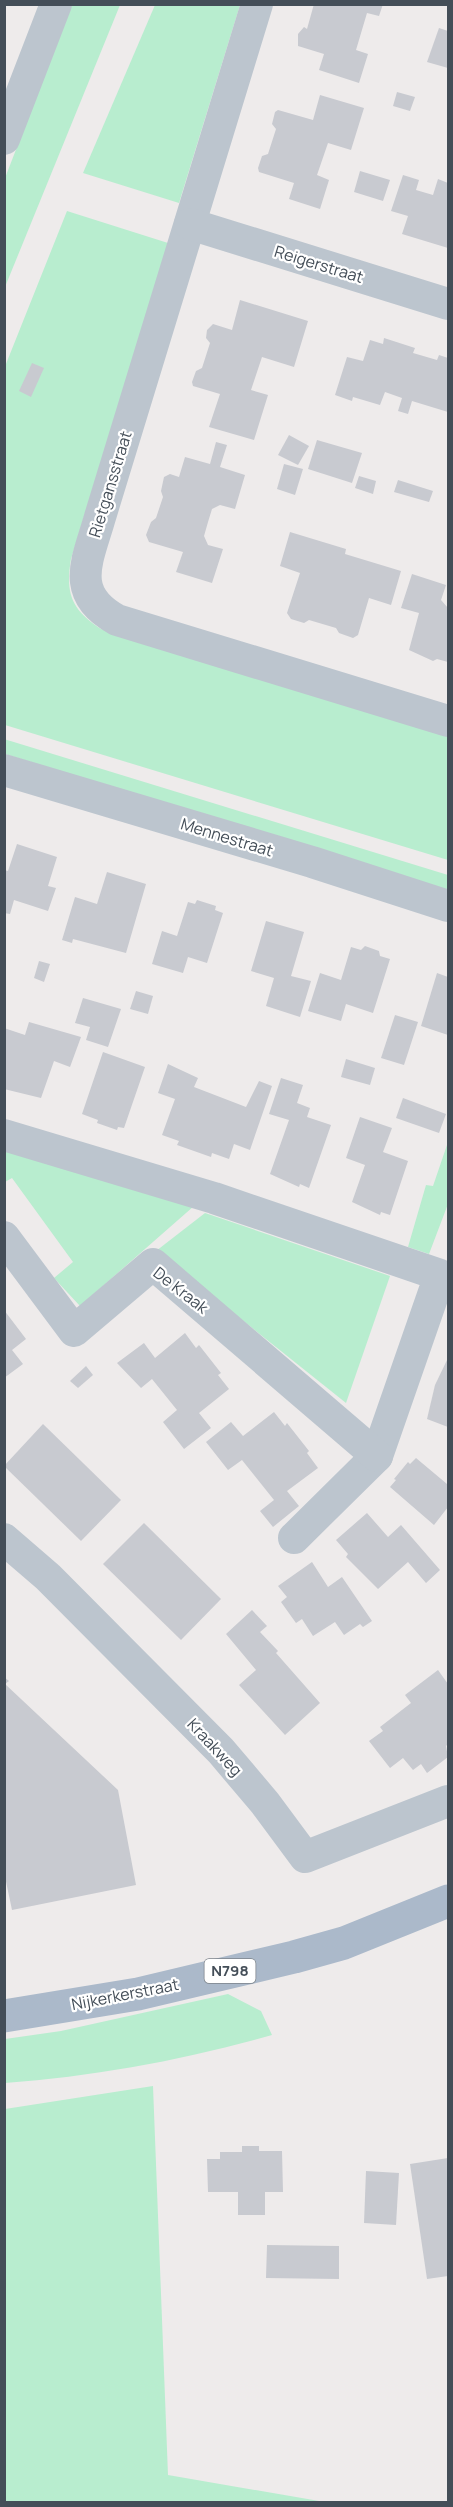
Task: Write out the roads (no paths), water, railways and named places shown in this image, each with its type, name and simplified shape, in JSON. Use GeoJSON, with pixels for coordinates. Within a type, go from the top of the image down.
{"type":"FeatureCollection","features":[{"type":"Feature","properties":{"kind":"main road","name":"Nijkerkerstraat"},"geometry":{"type":"LineString","coordinates":[[4,2016],[138,1994],[294,1957],[344,1943],[448,1901]]}},
{"type":"Feature","properties":{"kind":"street"},"geometry":{"type":"LineString","coordinates":[[4,139],[56,4]]}},
{"type":"Feature","properties":{"kind":"street","name":"Rietgansstraat"},"geometry":{"type":"LineString","coordinates":[[256,4],[87,562],[84,578],[87,595],[98,610],[117,620],[448,721]]}},
{"type":"Feature","properties":{"kind":"street","name":"Reigerstraat"},"geometry":{"type":"LineString","coordinates":[[190,224],[448,304]]}},
{"type":"Feature","properties":{"kind":"street","name":"Mennestraat"},"geometry":{"type":"LineString","coordinates":[[4,770],[312,862],[448,906]]}},
{"type":"Feature","properties":{"kind":"street"},"geometry":{"type":"LineString","coordinates":[[4,1135],[444,1264],[377,1456],[294,1538]]}},
{"type":"Feature","properties":{"kind":"street","name":"De Kraak"},"geometry":{"type":"LineString","coordinates":[[4,1237],[74,1331],[153,1264],[377,1456]]}},
{"type":"Feature","properties":{"kind":"street","name":"Kraakweg"},"geometry":{"type":"LineString","coordinates":[[4,1539],[48,1577],[221,1751],[266,1803],[305,1857],[448,1801]]}}]}
